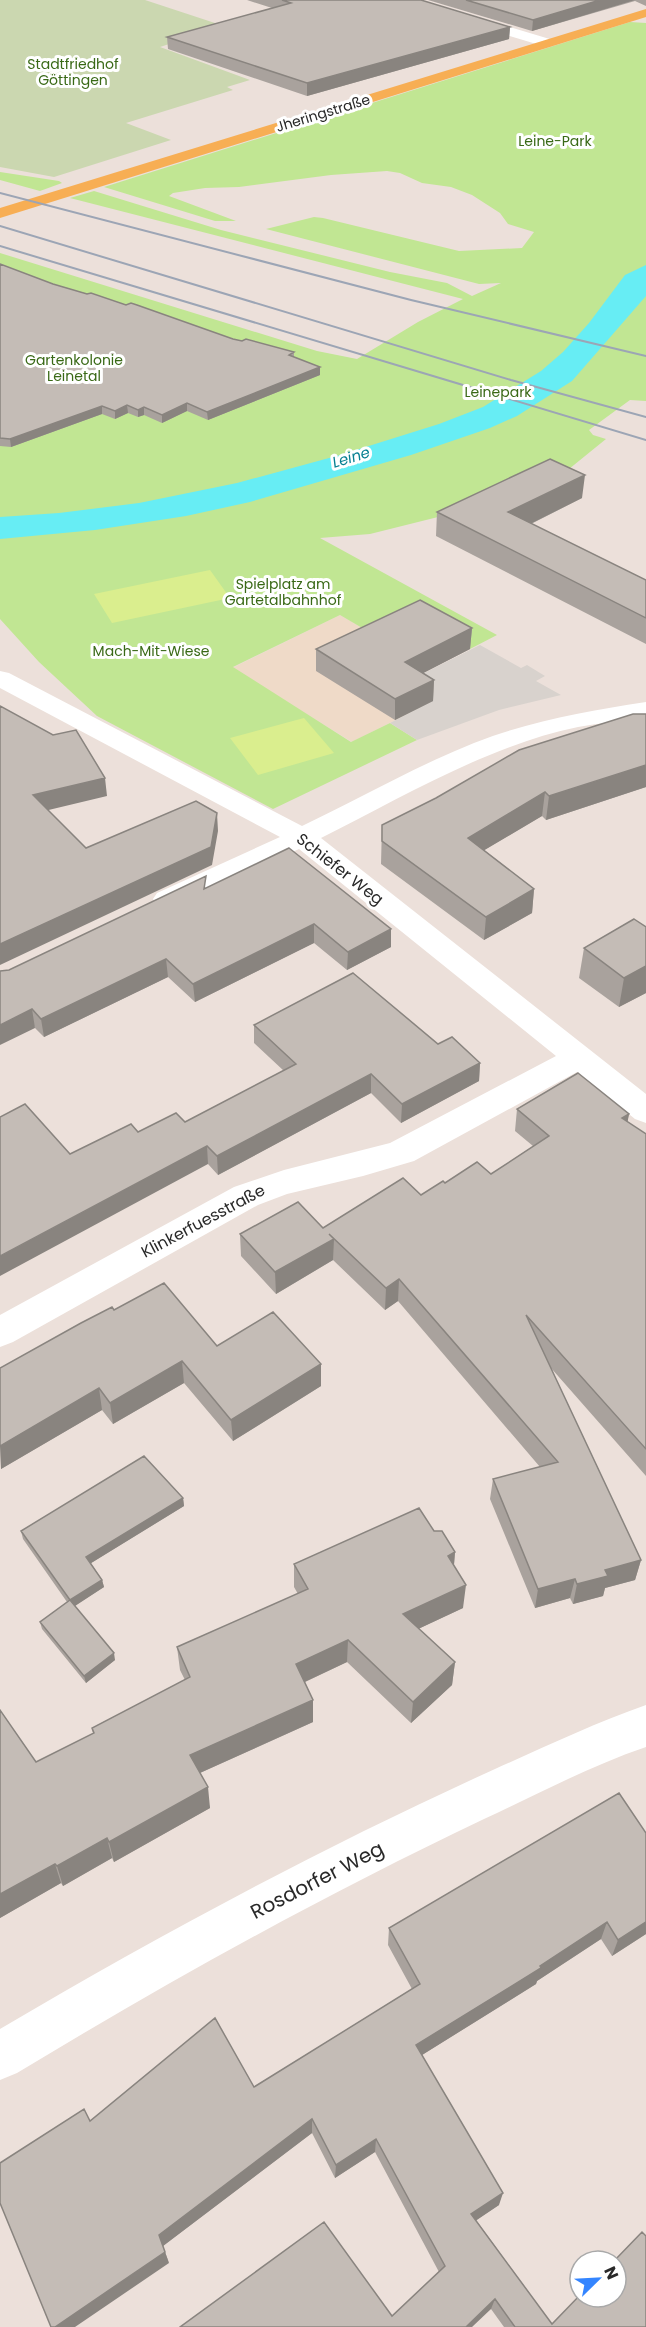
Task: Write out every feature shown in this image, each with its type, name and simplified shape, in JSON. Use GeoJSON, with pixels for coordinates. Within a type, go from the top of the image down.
{"type":"FeatureCollection","features":[{"type":"Feature","properties":{"kind":"main road","name":"Jheringstraße"},"geometry":{"type":"LineString","coordinates":[[0,213],[646,13]]}},
{"type":"Feature","properties":{"kind":"street"},"geometry":{"type":"LineString","coordinates":[[406,0],[548,43]]}},
{"type":"Feature","properties":{"kind":"street","name":"Schiefer Weg"},"geometry":{"type":"LineString","coordinates":[[0,678],[302,837],[646,1112]]}},
{"type":"Feature","properties":{"kind":"street"},"geometry":{"type":"LineString","coordinates":[[138,913],[302,837],[448,765],[509,739],[574,720],[646,710]]}},
{"type":"Feature","properties":{"kind":"street","name":"Klinkerfuesstraße"},"geometry":{"type":"LineString","coordinates":[[0,1332],[255,1192],[272,1184],[374,1162],[402,1152],[578,1058]]}},
{"type":"Feature","properties":{"kind":"street","name":"Rosdorfer Weg"},"geometry":{"type":"LineString","coordinates":[[0,2055],[154,1966],[307,1884],[472,1802],[646,1726]]}},
{"type":"Feature","properties":{"kind":"shaded area"},"geometry":{"type":"Polygon","coordinates":[[[340,615],[381,639],[433,701],[352,742],[232,668],[340,615]]]}},
{"type":"Feature","properties":{"kind":"shaded area"},"geometry":{"type":"Polygon","coordinates":[[[480,645],[521,668],[527,665],[545,676],[536,681],[561,695],[499,710],[417,740],[390,723],[432,701],[404,683],[480,645]]]}},
{"type":"Feature","properties":{"kind":"green space","name":"Stadtfriedhof Göttingen"},"geometry":{"type":"Polygon","coordinates":[[[0,0],[145,0],[224,26],[160,47],[250,80],[227,87],[233,90],[126,123],[171,140],[54,177],[0,167],[0,0]]]}},
{"type":"Feature","properties":{"kind":"green space"},"geometry":{"type":"Polygon","coordinates":[[[630,22],[646,23],[646,401],[630,400],[589,430],[593,435],[606,439],[569,469],[450,514],[370,534],[320,538],[497,635],[470,649],[419,621],[381,639],[340,615],[233,667],[351,742],[390,723],[417,740],[273,809],[97,716],[39,662],[0,619],[0,253],[317,351],[357,359],[418,322],[463,299],[70,198],[94,191],[221,230],[390,272],[447,283],[472,296],[501,283],[479,284],[266,229],[314,217],[323,218],[459,251],[522,248],[534,232],[508,224],[500,213],[472,195],[451,187],[422,183],[400,173],[387,171],[331,175],[239,187],[205,188],[173,193],[169,196],[236,221],[215,221],[104,187],[630,22]]]}},
{"type":"Feature","properties":{"kind":"green space"},"geometry":{"type":"Polygon","coordinates":[[[0,172],[62,183],[40,191],[0,180],[0,172]]]}},
{"type":"Feature","properties":{"kind":"green space"},"geometry":{"type":"Polygon","coordinates":[[[210,570],[230,598],[112,623],[94,594],[210,570]]]}},
{"type":"Feature","properties":{"kind":"green space"},"geometry":{"type":"Polygon","coordinates":[[[304,718],[334,753],[258,775],[230,738],[304,718]]]}},
{"type":"Feature","properties":{"kind":"water","name":"Leine"},"geometry":{"type":"Polygon","coordinates":[[[646,265],[646,296],[572,381],[517,416],[490,428],[411,455],[250,502],[186,516],[95,530],[0,539],[0,517],[59,513],[139,503],[237,483],[340,455],[439,424],[483,407],[541,371],[563,352],[589,323],[625,275],[646,265]]]}},
{"type":"Feature","properties":{"kind":"building"},"geometry":{"type":"Polygon","coordinates":[[[282,0],[421,0],[510,27],[307,83],[167,37],[291,3],[282,0]]]}},
{"type":"Feature","properties":{"kind":"building"},"geometry":{"type":"Polygon","coordinates":[[[466,0],[600,0],[533,20],[466,0]]]}},
{"type":"Feature","properties":{"kind":"building","name":"Gartenkolonie Leinetal"},"geometry":{"type":"Polygon","coordinates":[[[0,264],[53,284],[87,294],[91,293],[126,305],[131,303],[233,339],[242,341],[246,339],[294,352],[289,355],[320,367],[207,412],[187,403],[162,415],[144,407],[138,410],[127,405],[115,411],[102,406],[10,439],[0,438],[0,264]]]}},
{"type":"Feature","properties":{"kind":"building"},"geometry":{"type":"Polygon","coordinates":[[[550,459],[585,475],[508,512],[646,580],[646,618],[437,512],[550,459]]]}},
{"type":"Feature","properties":{"kind":"building"},"geometry":{"type":"Polygon","coordinates":[[[420,600],[472,628],[405,662],[434,680],[395,699],[316,649],[420,600]]]}},
{"type":"Feature","properties":{"kind":"building"},"geometry":{"type":"Polygon","coordinates":[[[0,706],[53,735],[76,730],[105,778],[33,795],[86,848],[196,801],[217,813],[211,847],[0,944],[0,706]]]}},
{"type":"Feature","properties":{"kind":"building"},"geometry":{"type":"Polygon","coordinates":[[[633,714],[646,714],[646,765],[549,796],[545,792],[468,838],[534,889],[486,917],[382,841],[382,825],[436,798],[519,750],[633,714]]]}},
{"type":"Feature","properties":{"kind":"building"},"geometry":{"type":"Polygon","coordinates":[[[289,848],[391,929],[348,952],[314,924],[193,984],[166,959],[41,1019],[32,1009],[0,1025],[0,971],[9,970],[206,876],[204,889],[289,848]]]}},
{"type":"Feature","properties":{"kind":"building"},"geometry":{"type":"Polygon","coordinates":[[[634,919],[646,927],[646,966],[624,978],[584,948],[634,919]]]}},
{"type":"Feature","properties":{"kind":"building"},"geometry":{"type":"Polygon","coordinates":[[[353,973],[438,1044],[452,1037],[480,1063],[402,1104],[371,1074],[217,1156],[207,1146],[0,1256],[0,1117],[25,1104],[70,1154],[131,1124],[138,1132],[176,1113],[185,1122],[296,1064],[254,1025],[353,973]]]}},
{"type":"Feature","properties":{"kind":"building"},"geometry":{"type":"Polygon","coordinates":[[[578,1073],[629,1114],[622,1118],[646,1134],[646,1449],[526,1315],[641,1560],[605,1570],[608,1576],[577,1584],[575,1579],[538,1589],[493,1479],[558,1462],[399,1279],[386,1288],[329,1234],[334,1239],[275,1272],[240,1234],[298,1202],[323,1228],[403,1178],[421,1195],[443,1181],[445,1183],[477,1162],[491,1174],[549,1136],[517,1109],[578,1073]]]}},
{"type":"Feature","properties":{"kind":"building"},"geometry":{"type":"Polygon","coordinates":[[[164,1283],[217,1346],[273,1312],[321,1364],[231,1420],[182,1361],[110,1403],[99,1388],[0,1446],[0,1368],[81,1323],[112,1307],[114,1310],[164,1283]]]}},
{"type":"Feature","properties":{"kind":"building"},"geometry":{"type":"Polygon","coordinates":[[[144,1456],[183,1498],[86,1557],[102,1580],[70,1600],[21,1531],[144,1456]]]}},
{"type":"Feature","properties":{"kind":"building"},"geometry":{"type":"Polygon","coordinates":[[[419,1508],[434,1531],[442,1531],[455,1552],[448,1556],[466,1585],[403,1614],[455,1662],[413,1702],[348,1640],[296,1664],[313,1700],[190,1755],[208,1787],[109,1842],[107,1838],[0,1894],[0,1710],[36,1762],[94,1733],[92,1728],[190,1677],[177,1647],[308,1589],[294,1564],[419,1508]]]}},
{"type":"Feature","properties":{"kind":"building"},"geometry":{"type":"Polygon","coordinates":[[[70,1600],[114,1653],[84,1676],[40,1622],[70,1600]]]}},
{"type":"Feature","properties":{"kind":"building"},"geometry":{"type":"Polygon","coordinates":[[[619,1793],[646,1833],[646,1922],[618,1940],[607,1922],[540,1966],[541,1968],[416,2045],[503,2193],[471,2214],[552,2324],[568,2307],[628,2309],[628,2249],[626,2249],[642,2232],[646,2236],[646,2327],[515,2327],[495,2299],[466,2327],[180,2327],[324,2222],[392,2316],[445,2266],[376,2139],[336,2165],[312,2119],[159,2235],[165,2252],[55,2327],[51,2327],[0,2203],[0,2163],[84,2109],[90,2121],[215,2018],[254,2087],[420,1984],[389,1928],[619,1793]]]}},
{"type":"Feature","properties":{"kind":"railway"},"geometry":{"type":"LineString","coordinates":[[0,193],[411,300],[646,356]]}},
{"type":"Feature","properties":{"kind":"railway"},"geometry":{"type":"LineString","coordinates":[[0,226],[511,380],[646,417]]}},
{"type":"Feature","properties":{"kind":"railway"},"geometry":{"type":"LineString","coordinates":[[0,246],[646,440]]}},
{"type":"Feature","properties":{"kind":"park label","name":"Leine-Park"},"geometry":{"type":"Point","coordinates":[555,141]}},
{"type":"Feature","properties":{"kind":"park label","name":"Leinepark"},"geometry":{"type":"Point","coordinates":[498,392]}},
{"type":"Feature","properties":{"kind":"park label","name":"Spielplatz am Gartetalbahnhof"},"geometry":{"type":"Point","coordinates":[283,592]}},
{"type":"Feature","properties":{"kind":"park label","name":"Mach-Mit-Wiese"},"geometry":{"type":"Point","coordinates":[151,651]}}]}
